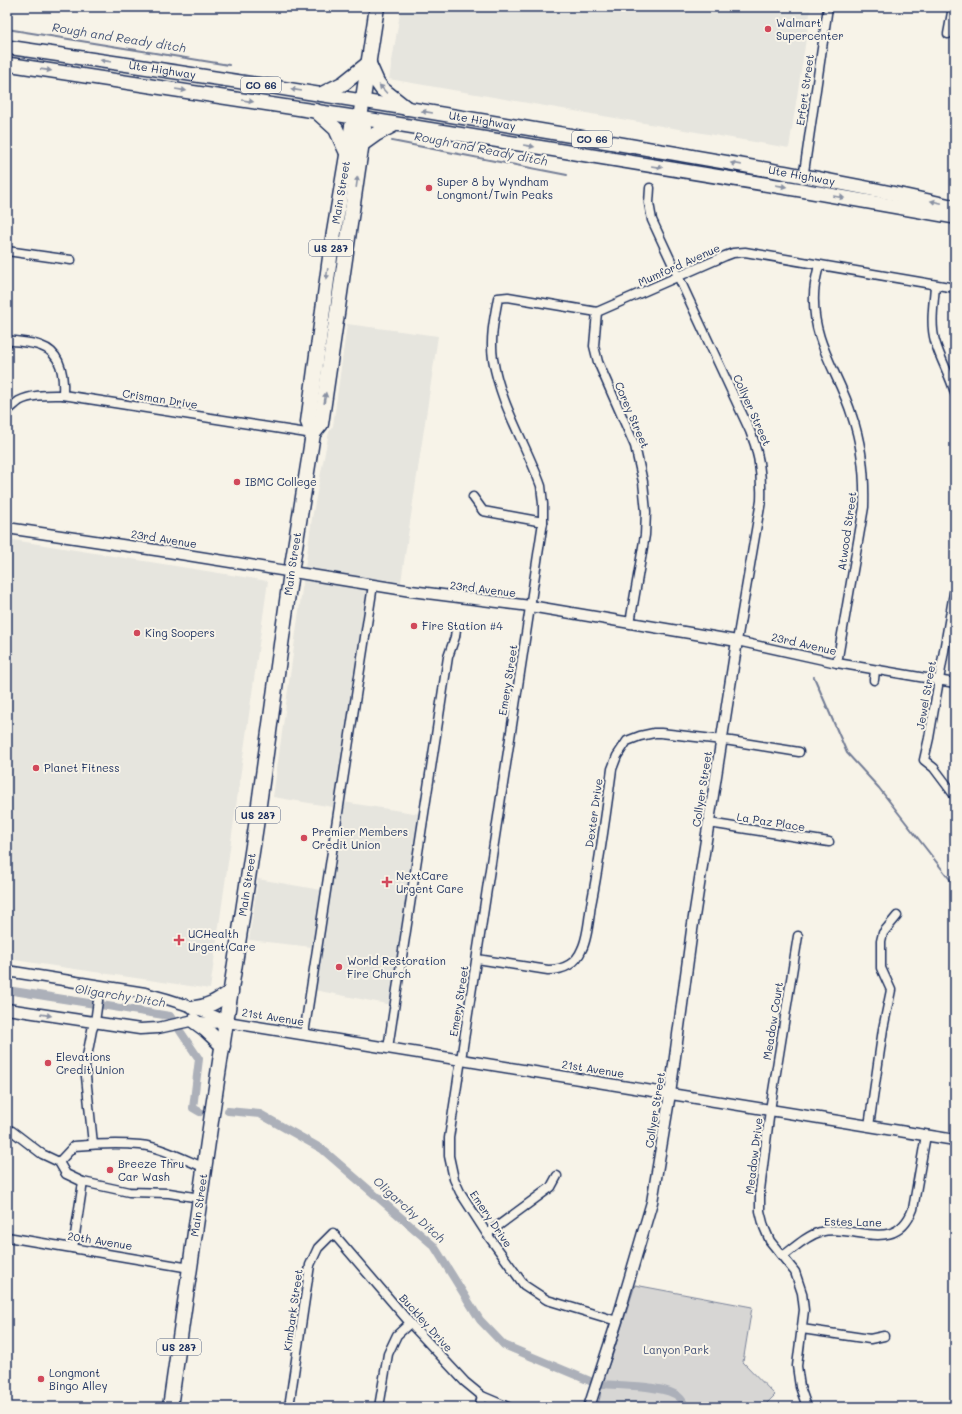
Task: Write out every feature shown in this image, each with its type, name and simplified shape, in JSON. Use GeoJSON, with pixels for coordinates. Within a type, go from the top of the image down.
{"type":"FeatureCollection","features":[{"type":"Feature","properties":{"kind":"highway","name":"Main Street"},"geometry":{"type":"LineString","coordinates":[[170,1407],[255,833],[291,572],[313,434],[321,424],[362,144],[364,128],[360,118],[377,7]]}},
{"type":"Feature","properties":{"kind":"highway"},"geometry":{"type":"LineString","coordinates":[[322,94],[344,83],[369,63],[377,82],[382,89],[406,108]]}},
{"type":"Feature","properties":{"kind":"highway"},"geometry":{"type":"LineString","coordinates":[[316,112],[336,129],[347,153]]}},
{"type":"Feature","properties":{"kind":"highway","name":"Main Street"},"geometry":{"type":"LineString","coordinates":[[313,434],[308,422],[330,250],[352,126],[360,118]]}},
{"type":"Feature","properties":{"kind":"highway"},"geometry":{"type":"LineString","coordinates":[[362,144],[376,134],[393,125]]}},
{"type":"Feature","properties":{"kind":"highway"},"geometry":{"type":"LineString","coordinates":[[223,1046],[205,1029],[190,1018],[202,1008],[231,992]]}},
{"type":"Feature","properties":{"kind":"main road","name":"Ute Highway"},"geometry":{"type":"LineString","coordinates":[[7,47],[406,108],[803,176],[955,207]]}},
{"type":"Feature","properties":{"kind":"main road","name":"Ute Highway"},"geometry":{"type":"LineString","coordinates":[[7,64],[360,118],[393,125],[801,190],[955,217]]}},
{"type":"Feature","properties":{"kind":"street","name":"Erfert Street"},"geometry":{"type":"LineString","coordinates":[[801,190],[828,7]]}},
{"type":"Feature","properties":{"kind":"street"},"geometry":{"type":"LineString","coordinates":[[948,34],[952,7]]}},
{"type":"Feature","properties":{"kind":"street","name":"Collyer Street"},"geometry":{"type":"LineString","coordinates":[[589,1407],[617,1321],[652,1202],[670,1094],[721,741],[761,501],[762,483],[759,457],[750,431],[652,220],[649,203],[650,188]]}},
{"type":"Feature","properties":{"kind":"street"},"geometry":{"type":"LineString","coordinates":[[7,251],[71,260]]}},
{"type":"Feature","properties":{"kind":"street","name":"Mumford Avenue"},"geometry":{"type":"LineString","coordinates":[[597,312],[725,256],[733,253],[745,252],[955,288]]}},
{"type":"Feature","properties":{"kind":"street","name":"Atwood Street"},"geometry":{"type":"LineString","coordinates":[[819,265],[814,294],[816,326],[821,344],[848,402],[853,418],[860,449],[865,483],[864,506],[837,663]]}},
{"type":"Feature","properties":{"kind":"street"},"geometry":{"type":"LineString","coordinates":[[935,285],[933,326],[936,341],[949,373],[955,393]]}},
{"type":"Feature","properties":{"kind":"street","name":"Emery Street"},"geometry":{"type":"LineString","coordinates":[[461,1060],[543,522],[541,486],[498,381],[493,359],[492,342],[498,298],[508,297],[597,312]]}},
{"type":"Feature","properties":{"kind":"street","name":"Corey Street"},"geometry":{"type":"LineString","coordinates":[[597,312],[594,342],[598,362],[635,446],[643,482],[646,512],[645,535],[630,623]]}},
{"type":"Feature","properties":{"kind":"street"},"geometry":{"type":"LineString","coordinates":[[7,340],[41,346],[52,353],[60,362],[63,395]]}},
{"type":"Feature","properties":{"kind":"street","name":"Crisman Drive"},"geometry":{"type":"LineString","coordinates":[[7,411],[20,401],[28,398],[45,395],[63,395],[313,434]]}},
{"type":"Feature","properties":{"kind":"street"},"geometry":{"type":"LineString","coordinates":[[473,497],[483,511],[543,522]]}},
{"type":"Feature","properties":{"kind":"street","name":"23rd Avenue"},"geometry":{"type":"LineString","coordinates":[[7,528],[373,585],[468,599],[530,606],[737,641],[837,663],[955,683]]}},
{"type":"Feature","properties":{"kind":"street"},"geometry":{"type":"LineString","coordinates":[[304,1034],[373,585]]}},
{"type":"Feature","properties":{"kind":"street","name":"Jewel Street"},"geometry":{"type":"LineString","coordinates":[[955,587],[940,680],[924,760],[934,768],[955,796]]}},
{"type":"Feature","properties":{"kind":"street"},"geometry":{"type":"LineString","coordinates":[[388,1048],[448,656],[455,637],[456,629]]}},
{"type":"Feature","properties":{"kind":"street"},"geometry":{"type":"LineString","coordinates":[[874,680],[875,670]]}},
{"type":"Feature","properties":{"kind":"street","name":"Dexter Drive"},"geometry":{"type":"LineString","coordinates":[[477,959],[548,970],[557,970],[566,967],[574,961],[582,950],[612,769],[617,756],[627,741],[640,736],[661,733],[799,752]]}},
{"type":"Feature","properties":{"kind":"street","name":"La Paz Place"},"geometry":{"type":"LineString","coordinates":[[709,823],[829,842]]}},
{"type":"Feature","properties":{"kind":"street"},"geometry":{"type":"LineString","coordinates":[[869,1126],[883,1029],[891,990],[881,968],[881,941],[883,933],[896,916]]}},
{"type":"Feature","properties":{"kind":"street","name":"Meadow Court"},"geometry":{"type":"LineString","coordinates":[[770,1110],[798,936]]}},
{"type":"Feature","properties":{"kind":"street","name":"21st Avenue"},"geometry":{"type":"LineString","coordinates":[[7,971],[146,993],[165,998],[190,1018],[304,1034],[955,1140]]}},
{"type":"Feature","properties":{"kind":"street"},"geometry":{"type":"LineString","coordinates":[[93,1144],[85,1067],[95,1022],[100,986]]}},
{"type":"Feature","properties":{"kind":"street"},"geometry":{"type":"LineString","coordinates":[[7,1009],[140,1029],[168,1026],[190,1018]]}},
{"type":"Feature","properties":{"kind":"street","name":"Emery Drive"},"geometry":{"type":"LineString","coordinates":[[461,1060],[449,1138],[449,1156],[454,1179],[460,1192],[487,1234],[524,1285],[531,1291],[547,1300],[617,1321]]}},
{"type":"Feature","properties":{"kind":"street","name":"Meadow Drive"},"geometry":{"type":"LineString","coordinates":[[770,1110],[760,1190],[760,1211],[764,1227],[770,1241],[795,1272],[802,1293],[804,1310],[797,1366],[800,1387],[806,1407]]}},
{"type":"Feature","properties":{"kind":"street"},"geometry":{"type":"LineString","coordinates":[[7,1130],[12,1131],[42,1154],[59,1162],[66,1174],[83,1182],[129,1192],[169,1193],[200,1198]]}},
{"type":"Feature","properties":{"kind":"street","name":"Estes Lane"},"geometry":{"type":"LineString","coordinates":[[783,1256],[807,1238],[820,1232],[834,1231],[883,1234],[894,1232],[904,1227],[913,1209],[926,1135]]}},
{"type":"Feature","properties":{"kind":"street"},"geometry":{"type":"LineString","coordinates":[[59,1162],[74,1146],[93,1144],[141,1145],[171,1154],[205,1168]]}},
{"type":"Feature","properties":{"kind":"street"},"geometry":{"type":"LineString","coordinates":[[487,1234],[551,1186],[557,1176]]}},
{"type":"Feature","properties":{"kind":"street"},"geometry":{"type":"LineString","coordinates":[[73,1248],[83,1182]]}},
{"type":"Feature","properties":{"kind":"street","name":"Kimbark Street"},"geometry":{"type":"LineString","coordinates":[[289,1407],[310,1265],[318,1248],[333,1233],[338,1239]]}},
{"type":"Feature","properties":{"kind":"street","name":"20th Avenue"},"geometry":{"type":"LineString","coordinates":[[7,1237],[190,1268]]}},
{"type":"Feature","properties":{"kind":"street","name":"Buckley Drive"},"geometry":{"type":"LineString","coordinates":[[338,1239],[410,1323],[465,1382],[482,1396],[508,1407]]}},
{"type":"Feature","properties":{"kind":"street"},"geometry":{"type":"LineString","coordinates":[[379,1407],[388,1354],[397,1335],[410,1323]]}},
{"type":"Feature","properties":{"kind":"street"},"geometry":{"type":"LineString","coordinates":[[802,1330],[870,1339],[884,1336]]}},
{"type":"Feature","properties":{"kind":"street"},"geometry":{"type":"LineString","coordinates":[[479,1407],[482,1396]]}},
{"type":"Feature","properties":{"kind":"shaded area"},"geometry":{"type":"Polygon","coordinates":[[[401,7],[811,7],[789,148],[389,79],[401,7]]]}},
{"type":"Feature","properties":{"kind":"shaded area"},"geometry":{"type":"Polygon","coordinates":[[[347,324],[438,336],[401,582],[379,579],[343,802],[420,814],[392,1005],[314,990],[321,948],[249,940],[258,879],[321,890],[333,807],[273,797],[312,518],[329,432],[333,426],[347,324]]]}},
{"type":"Feature","properties":{"kind":"shaded area"},"geometry":{"type":"Polygon","coordinates":[[[7,539],[268,581],[210,989],[7,959],[7,539]]]}},
{"type":"Feature","properties":{"kind":"green space","name":"Lanyon Park"},"geometry":{"type":"Polygon","coordinates":[[[635,1285],[752,1307],[743,1362],[775,1395],[763,1407],[597,1407],[602,1381],[612,1357],[635,1285]]]}},
{"type":"Feature","properties":{"kind":"waterway","name":"Rough and Ready ditch"},"geometry":{"type":"LineString","coordinates":[[7,29],[229,65]]}},
{"type":"Feature","properties":{"kind":"waterway","name":"Rough and Ready ditch"},"geometry":{"type":"LineString","coordinates":[[392,141],[567,175]]}},
{"type":"Feature","properties":{"kind":"waterway","name":"Rough and Ready ditch"},"geometry":{"type":"LineString","coordinates":[[814,677],[847,753],[879,788],[955,886]]}},
{"type":"Feature","properties":{"kind":"waterway","name":"Oligarchy Ditch"},"geometry":{"type":"LineString","coordinates":[[7,990],[170,1016],[199,1059],[193,1108],[200,1112]]}},
{"type":"Feature","properties":{"kind":"waterway","name":"Oligarchy Ditch"},"geometry":{"type":"LineString","coordinates":[[228,1111],[260,1114],[322,1149],[434,1246],[480,1320],[504,1345],[590,1381]]}},
{"type":"Feature","properties":{"kind":"waterway","name":"Oligarchy Ditch"},"geometry":{"type":"LineString","coordinates":[[602,1384],[664,1390],[679,1397],[686,1407]]}},
{"type":"Feature","properties":{"kind":"place","name":"Walmart Supercenter"},"geometry":{"type":"Point","coordinates":[768,29]}},
{"type":"Feature","properties":{"kind":"place","name":"Super 8 by Wyndham Longmont/Twin Peaks"},"geometry":{"type":"Point","coordinates":[429,188]}},
{"type":"Feature","properties":{"kind":"place","name":"IBMC College"},"geometry":{"type":"Point","coordinates":[237,482]}},
{"type":"Feature","properties":{"kind":"place","name":"Fire Station #4"},"geometry":{"type":"Point","coordinates":[414,626]}},
{"type":"Feature","properties":{"kind":"place","name":"King Soopers"},"geometry":{"type":"Point","coordinates":[137,633]}},
{"type":"Feature","properties":{"kind":"place","name":"Planet Fitness"},"geometry":{"type":"Point","coordinates":[36,768]}},
{"type":"Feature","properties":{"kind":"place","name":"Premier Members Credit Union"},"geometry":{"type":"Point","coordinates":[304,838]}},
{"type":"Feature","properties":{"kind":"place","name":"NextCare Urgent Care"},"geometry":{"type":"Point","coordinates":[387,882]}},
{"type":"Feature","properties":{"kind":"place","name":"UCHealth Urgent Care"},"geometry":{"type":"Point","coordinates":[179,940]}},
{"type":"Feature","properties":{"kind":"place","name":"World Restoration Fire Church"},"geometry":{"type":"Point","coordinates":[339,967]}},
{"type":"Feature","properties":{"kind":"place","name":"Elevations Credit Union"},"geometry":{"type":"Point","coordinates":[48,1063]}},
{"type":"Feature","properties":{"kind":"place","name":"Breeze Thru Car Wash"},"geometry":{"type":"Point","coordinates":[110,1170]}},
{"type":"Feature","properties":{"kind":"place","name":"Longmont Bingo Alley"},"geometry":{"type":"Point","coordinates":[41,1379]}}]}
